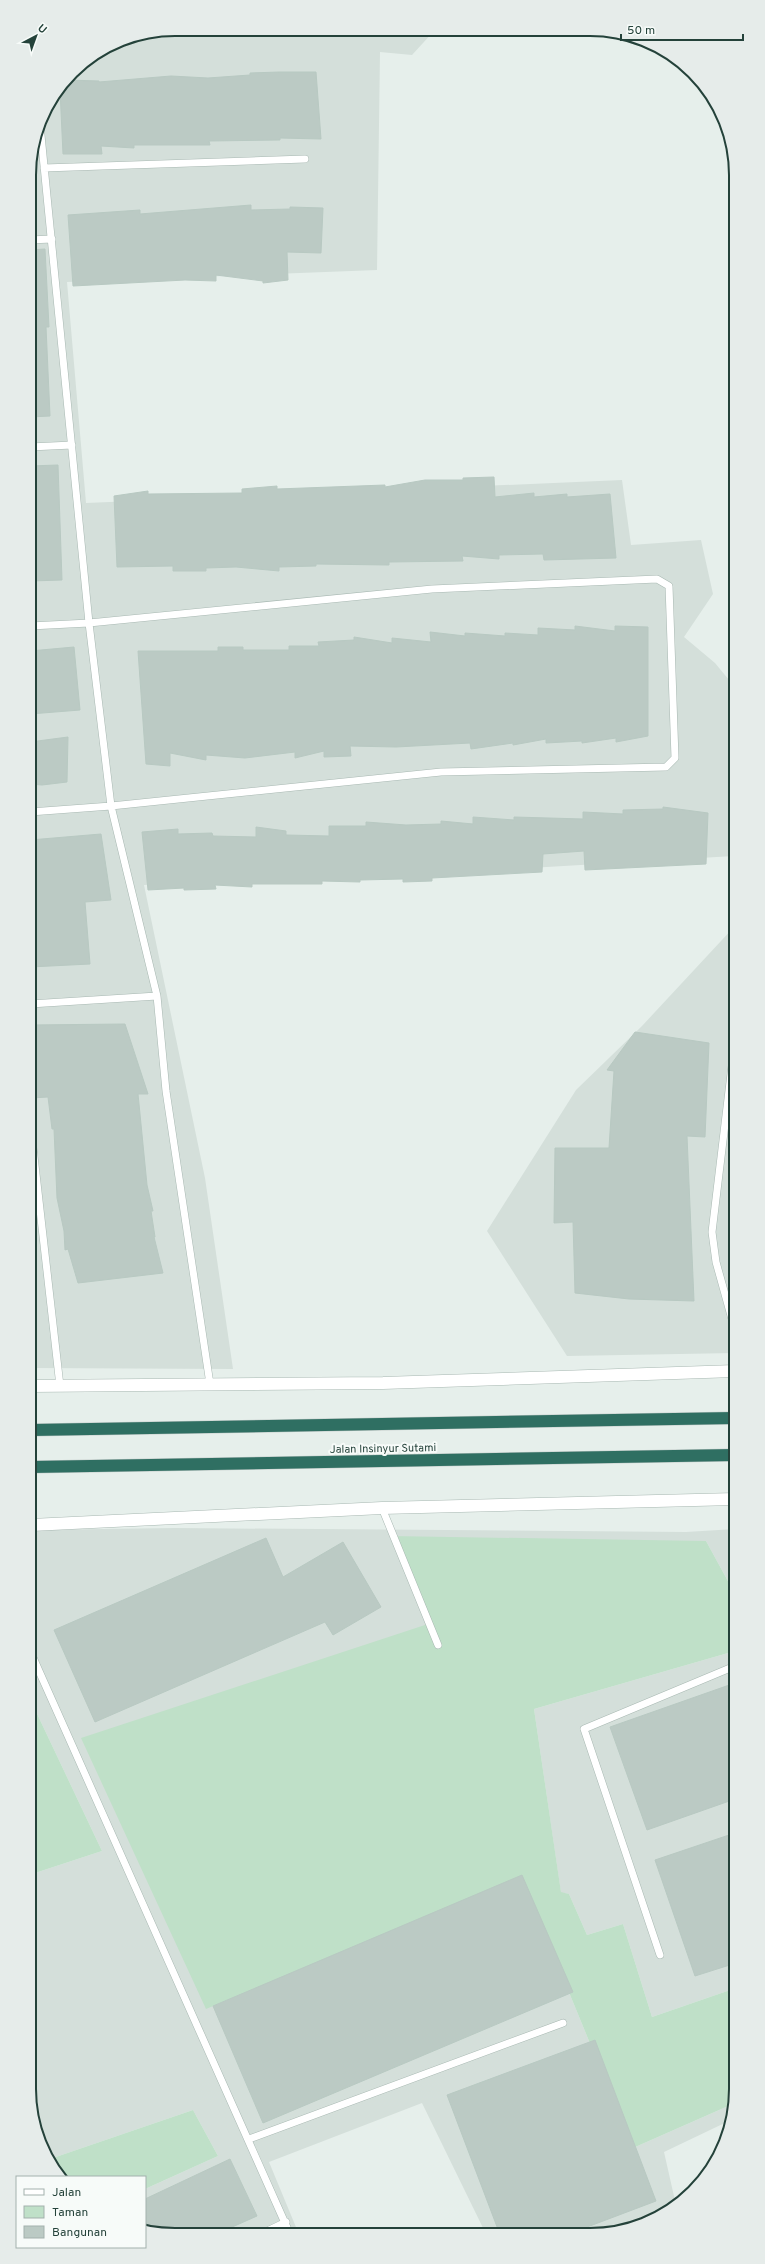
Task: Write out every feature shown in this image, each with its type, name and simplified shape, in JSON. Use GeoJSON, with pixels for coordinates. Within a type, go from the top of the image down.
{"type":"FeatureCollection","features":[{"type":"Feature","properties":{"kind":"highway","name":"Jalan Insinyur Sutami"},"geometry":{"type":"LineString","coordinates":[[36,1430],[729,1418]]}},
{"type":"Feature","properties":{"kind":"highway","name":"Jalan Insinyur Sutami"},"geometry":{"type":"LineString","coordinates":[[36,1467],[729,1455]]}},
{"type":"Feature","properties":{"kind":"street"},"geometry":{"type":"LineString","coordinates":[[36,1386],[390,1383],[729,1371]]}},
{"type":"Feature","properties":{"kind":"street"},"geometry":{"type":"LineString","coordinates":[[36,1525],[382,1508],[729,1499]]}},
{"type":"Feature","properties":{"kind":"lane"},"geometry":{"type":"LineString","coordinates":[[41,138],[89,623],[111,806],[157,996],[166,1091],[210,1384]]}},
{"type":"Feature","properties":{"kind":"lane"},"geometry":{"type":"LineString","coordinates":[[44,168],[305,159]]}},
{"type":"Feature","properties":{"kind":"lane"},"geometry":{"type":"LineString","coordinates":[[36,240],[52,239]]}},
{"type":"Feature","properties":{"kind":"lane"},"geometry":{"type":"LineString","coordinates":[[36,447],[72,445]]}},
{"type":"Feature","properties":{"kind":"lane"},"geometry":{"type":"LineString","coordinates":[[36,626],[89,623],[432,589],[657,579],[669,586],[675,758],[666,767],[441,772],[111,806],[36,812]]}},
{"type":"Feature","properties":{"kind":"lane"},"geometry":{"type":"LineString","coordinates":[[36,1004],[157,996]]}},
{"type":"Feature","properties":{"kind":"lane"},"geometry":{"type":"LineString","coordinates":[[729,1090],[712,1232],[716,1262],[729,1309]]}},
{"type":"Feature","properties":{"kind":"lane"},"geometry":{"type":"LineString","coordinates":[[36,1174],[60,1386]]}},
{"type":"Feature","properties":{"kind":"lane"},"geometry":{"type":"LineString","coordinates":[[382,1508],[438,1645]]}},
{"type":"Feature","properties":{"kind":"lane"},"geometry":{"type":"LineString","coordinates":[[36,1664],[288,2228]]}},
{"type":"Feature","properties":{"kind":"lane"},"geometry":{"type":"LineString","coordinates":[[660,1955],[584,1729],[729,1669]]}},
{"type":"Feature","properties":{"kind":"lane"},"geometry":{"type":"LineString","coordinates":[[249,2139],[563,2023]]}},
{"type":"Feature","properties":{"kind":"lane"},"geometry":{"type":"LineString","coordinates":[[273,2228],[286,2222]]}},
{"type":"Feature","properties":{"kind":"shaded area"},"geometry":{"type":"Polygon","coordinates":[[[175,36],[429,36],[412,55],[380,52],[377,270],[67,282],[86,503],[622,480],[631,545],[701,540],[713,594],[684,637],[715,663],[729,680],[729,856],[479,871],[144,885],[205,1178],[233,1369],[36,1368],[37,157],[41,139],[50,113],[70,83],[83,70],[105,55],[130,43],[157,37],[175,36]]]}},
{"type":"Feature","properties":{"kind":"shaded area"},"geometry":{"type":"Polygon","coordinates":[[[729,932],[729,1353],[567,1356],[487,1231],[576,1090],[642,1026],[729,932]]]}},
{"type":"Feature","properties":{"kind":"shaded area"},"geometry":{"type":"Polygon","coordinates":[[[175,1528],[686,1532],[729,1529],[729,1583],[706,1541],[429,1624],[522,1878],[633,2148],[728,2106],[724,2123],[664,2152],[675,2199],[652,2214],[635,2221],[599,2228],[483,2228],[422,2103],[269,2162],[296,2228],[166,2228],[146,2225],[146,2189],[218,2156],[193,2110],[54,2158],[41,2125],[36,2098],[36,1873],[102,1851],[36,1712],[36,1530],[175,1528]]]}},
{"type":"Feature","properties":{"kind":"shaded area"},"geometry":{"type":"Polygon","coordinates":[[[729,1653],[729,1990],[652,2017],[623,1924],[587,1935],[569,1894],[561,1893],[534,1709],[729,1653]]]}},
{"type":"Feature","properties":{"kind":"green space"},"geometry":{"type":"Polygon","coordinates":[[[390,1536],[706,1541],[729,1583],[729,1653],[534,1709],[561,1892],[569,1894],[587,1935],[623,1924],[652,2017],[729,1990],[729,2098],[728,2106],[633,2148],[522,1878],[206,2009],[81,1738],[428,1624],[390,1536]]]}},
{"type":"Feature","properties":{"kind":"green space"},"geometry":{"type":"Polygon","coordinates":[[[36,1712],[102,1851],[36,1873],[36,1712]]]}},
{"type":"Feature","properties":{"kind":"green space"},"geometry":{"type":"Polygon","coordinates":[[[193,2110],[218,2156],[146,2189],[146,2176],[67,2176],[54,2158],[193,2110]]]}},
{"type":"Feature","properties":{"kind":"building"},"geometry":{"type":"Polygon","coordinates":[[[316,72],[321,139],[280,138],[280,140],[209,141],[210,145],[134,145],[134,148],[101,146],[102,154],[63,154],[60,97],[73,80],[99,82],[171,76],[208,78],[250,75],[250,73],[316,72]]]}},
{"type":"Feature","properties":{"kind":"building"},"geometry":{"type":"Polygon","coordinates":[[[251,205],[251,210],[290,209],[290,207],[323,208],[321,253],[287,252],[288,280],[263,283],[263,281],[216,275],[216,281],[185,280],[73,286],[68,215],[140,210],[140,214],[251,205]]]}},
{"type":"Feature","properties":{"kind":"building"},"geometry":{"type":"Polygon","coordinates":[[[45,249],[49,327],[46,327],[50,416],[36,417],[36,250],[45,249]]]}},
{"type":"Feature","properties":{"kind":"building"},"geometry":{"type":"Polygon","coordinates":[[[58,465],[62,580],[36,581],[36,466],[58,465]]]}},
{"type":"Feature","properties":{"kind":"building"},"geometry":{"type":"Polygon","coordinates":[[[494,477],[495,497],[534,493],[534,497],[567,494],[567,497],[610,494],[616,558],[544,560],[543,554],[499,555],[499,559],[462,556],[463,561],[389,562],[389,565],[316,564],[316,566],[279,567],[279,571],[236,567],[206,568],[206,571],[173,571],[173,566],[117,567],[114,496],[148,491],[148,494],[242,493],[242,489],[277,486],[277,489],[385,485],[385,487],[425,480],[463,480],[463,478],[494,477]]]}},
{"type":"Feature","properties":{"kind":"building"},"geometry":{"type":"Polygon","coordinates":[[[575,626],[615,631],[615,626],[648,627],[648,736],[616,742],[616,738],[582,743],[582,741],[546,743],[546,739],[513,745],[513,743],[471,749],[470,743],[396,747],[350,746],[351,756],[324,757],[324,751],[295,758],[295,752],[245,758],[206,755],[206,760],[170,753],[170,766],[146,764],[138,651],[218,651],[218,647],[243,647],[243,650],[289,650],[289,646],[319,646],[318,642],[354,640],[354,637],[392,643],[392,638],[431,642],[430,632],[465,636],[465,633],[505,636],[505,633],[538,635],[538,628],[575,630],[575,626]]]}},
{"type":"Feature","properties":{"kind":"building"},"geometry":{"type":"Polygon","coordinates":[[[74,647],[80,710],[36,714],[36,650],[74,647]]]}},
{"type":"Feature","properties":{"kind":"building"},"geometry":{"type":"Polygon","coordinates":[[[68,737],[67,782],[36,784],[36,741],[68,737]]]}},
{"type":"Feature","properties":{"kind":"building"},"geometry":{"type":"Polygon","coordinates":[[[663,807],[708,813],[706,864],[585,870],[584,851],[543,854],[542,872],[432,878],[432,881],[403,882],[403,879],[360,880],[360,882],[322,881],[322,884],[252,884],[252,887],[215,885],[216,889],[184,890],[184,888],[148,890],[142,832],[178,829],[178,834],[212,833],[213,836],[256,837],[256,827],[286,831],[286,835],[329,836],[329,826],[366,826],[366,822],[406,825],[441,824],[441,821],[473,824],[473,817],[514,820],[514,817],[583,819],[583,812],[623,814],[623,810],[663,809],[663,807]]]}},
{"type":"Feature","properties":{"kind":"building"},"geometry":{"type":"Polygon","coordinates":[[[101,834],[111,900],[85,902],[90,964],[36,967],[36,839],[101,834]]]}},
{"type":"Feature","properties":{"kind":"building"},"geometry":{"type":"Polygon","coordinates":[[[125,1024],[148,1094],[138,1094],[147,1185],[153,1211],[151,1211],[154,1237],[163,1273],[78,1283],[68,1249],[65,1250],[64,1231],[57,1198],[54,1129],[52,1129],[48,1097],[36,1098],[36,1025],[125,1024]]]}},
{"type":"Feature","properties":{"kind":"building"},"geometry":{"type":"Polygon","coordinates":[[[635,1032],[709,1043],[705,1137],[687,1136],[694,1301],[629,1299],[575,1293],[573,1222],[554,1223],[555,1148],[609,1148],[614,1071],[607,1070],[635,1032]]]}},
{"type":"Feature","properties":{"kind":"building"},"geometry":{"type":"Polygon","coordinates":[[[266,1538],[283,1577],[343,1542],[381,1607],[333,1635],[325,1622],[95,1722],[54,1630],[266,1538]]]}},
{"type":"Feature","properties":{"kind":"building"},"geometry":{"type":"Polygon","coordinates":[[[729,1685],[729,1801],[647,1830],[610,1727],[729,1685]]]}},
{"type":"Feature","properties":{"kind":"building"},"geometry":{"type":"Polygon","coordinates":[[[729,1835],[729,1965],[695,1976],[655,1860],[729,1835]]]}},
{"type":"Feature","properties":{"kind":"building"},"geometry":{"type":"Polygon","coordinates":[[[522,1875],[573,1992],[263,2123],[213,2006],[522,1875]]]}},
{"type":"Feature","properties":{"kind":"building"},"geometry":{"type":"Polygon","coordinates":[[[595,2040],[656,2201],[585,2228],[497,2228],[447,2095],[595,2040]]]}},
{"type":"Feature","properties":{"kind":"building"},"geometry":{"type":"Polygon","coordinates":[[[230,2159],[257,2216],[230,2228],[166,2228],[146,2225],[146,2199],[230,2159]]]}}]}
